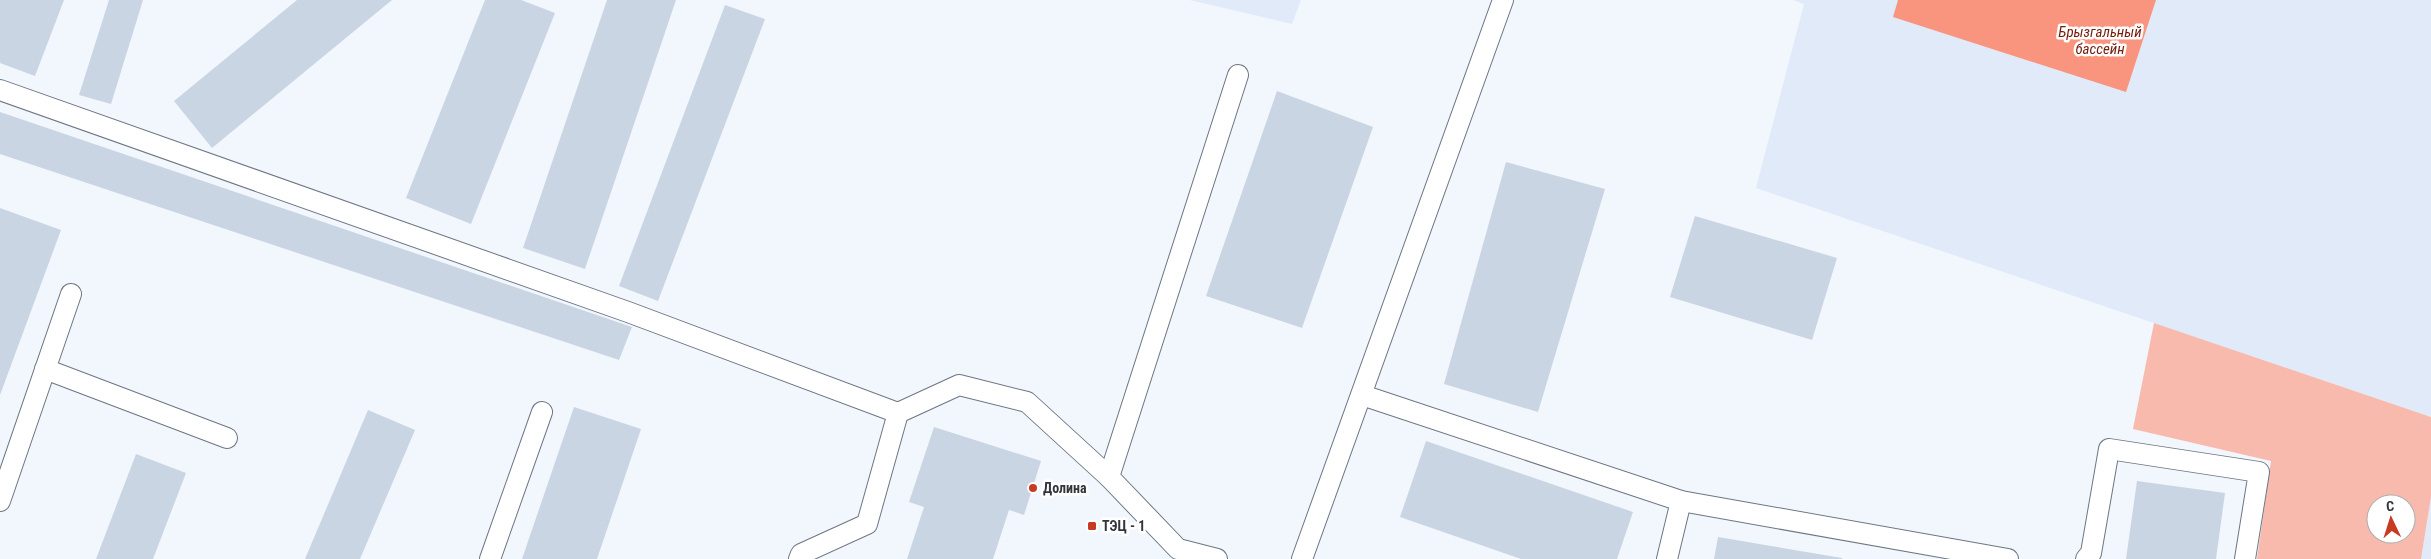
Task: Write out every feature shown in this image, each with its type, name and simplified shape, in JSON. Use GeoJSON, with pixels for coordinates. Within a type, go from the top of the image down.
{"type":"FeatureCollection","features":[{"type":"Feature","properties":{"kind":"lane"},"geometry":{"type":"LineString","coordinates":[[1302,559],[1504,0]]}},
{"type":"Feature","properties":{"kind":"lane"},"geometry":{"type":"LineString","coordinates":[[1108,477],[1238,76]]}},
{"type":"Feature","properties":{"kind":"lane"},"geometry":{"type":"LineString","coordinates":[[0,90],[618,308],[898,413],[959,385],[1027,402],[1108,477],[1178,548],[1217,559]]}},
{"type":"Feature","properties":{"kind":"lane"},"geometry":{"type":"LineString","coordinates":[[0,501],[71,294]]}},
{"type":"Feature","properties":{"kind":"lane"},"geometry":{"type":"LineString","coordinates":[[45,369],[227,438]]}},
{"type":"Feature","properties":{"kind":"lane"},"geometry":{"type":"LineString","coordinates":[[1362,395],[1681,501],[2008,559]]}},
{"type":"Feature","properties":{"kind":"lane"},"geometry":{"type":"LineString","coordinates":[[490,559],[542,412]]}},
{"type":"Feature","properties":{"kind":"lane"},"geometry":{"type":"LineString","coordinates":[[799,559],[801,554],[867,524],[898,413]]}},
{"type":"Feature","properties":{"kind":"lane"},"geometry":{"type":"LineString","coordinates":[[2086,559],[2091,553],[2109,449],[2259,472],[2245,559]]}},
{"type":"Feature","properties":{"kind":"lane"},"geometry":{"type":"LineString","coordinates":[[1667,559],[1681,501]]}},
{"type":"Feature","properties":{"kind":"shaded area"},"geometry":{"type":"Polygon","coordinates":[[[1190,0],[1301,0],[1292,24],[1190,0]]]}},
{"type":"Feature","properties":{"kind":"shaded area"},"geometry":{"type":"Polygon","coordinates":[[[1793,0],[2431,0],[2431,417],[1756,188],[1804,4],[1793,0]]]}},
{"type":"Feature","properties":{"kind":"shaded area"},"geometry":{"type":"Polygon","coordinates":[[[2154,323],[2431,417],[2431,497],[2421,559],[2257,559],[2271,461],[2133,429],[2154,323]]]}},
{"type":"Feature","properties":{"kind":"shaded area"},"geometry":{"type":"Polygon","coordinates":[[[2431,497],[2431,559],[2421,559],[2431,497]]]}},
{"type":"Feature","properties":{"kind":"water","name":"Брызгальный бассейн"},"geometry":{"type":"Polygon","coordinates":[[[1898,0],[2156,0],[2126,92],[1893,17],[1898,0]]]}},
{"type":"Feature","properties":{"kind":"building"},"geometry":{"type":"Polygon","coordinates":[[[0,0],[64,0],[35,76],[0,63],[0,0]]]}},
{"type":"Feature","properties":{"kind":"building"},"geometry":{"type":"Polygon","coordinates":[[[109,0],[143,0],[111,104],[79,95],[109,0]]]}},
{"type":"Feature","properties":{"kind":"building"},"geometry":{"type":"Polygon","coordinates":[[[297,0],[392,0],[212,148],[174,101],[297,0]]]}},
{"type":"Feature","properties":{"kind":"building"},"geometry":{"type":"Polygon","coordinates":[[[485,0],[521,0],[555,13],[471,224],[406,198],[485,0]]]}},
{"type":"Feature","properties":{"kind":"building"},"geometry":{"type":"Polygon","coordinates":[[[607,0],[676,0],[585,269],[523,248],[607,0]]]}},
{"type":"Feature","properties":{"kind":"building"},"geometry":{"type":"Polygon","coordinates":[[[725,5],[765,19],[658,301],[619,286],[725,5]]]}},
{"type":"Feature","properties":{"kind":"building"},"geometry":{"type":"Polygon","coordinates":[[[1277,91],[1373,127],[1302,328],[1206,296],[1277,91]]]}},
{"type":"Feature","properties":{"kind":"building"},"geometry":{"type":"Polygon","coordinates":[[[0,112],[632,327],[619,360],[0,154],[0,112]]]}},
{"type":"Feature","properties":{"kind":"building"},"geometry":{"type":"Polygon","coordinates":[[[1506,162],[1605,189],[1538,412],[1444,384],[1506,162]]]}},
{"type":"Feature","properties":{"kind":"building"},"geometry":{"type":"Polygon","coordinates":[[[0,208],[61,230],[0,395],[0,208]]]}},
{"type":"Feature","properties":{"kind":"building"},"geometry":{"type":"Polygon","coordinates":[[[1695,216],[1837,258],[1812,340],[1670,297],[1695,216]]]}},
{"type":"Feature","properties":{"kind":"building"},"geometry":{"type":"Polygon","coordinates":[[[574,407],[641,429],[597,559],[522,559],[574,407]]]}},
{"type":"Feature","properties":{"kind":"building"},"geometry":{"type":"Polygon","coordinates":[[[368,410],[415,430],[360,559],[305,559],[368,410]]]}},
{"type":"Feature","properties":{"kind":"building"},"geometry":{"type":"Polygon","coordinates":[[[934,427],[1041,461],[1024,515],[1009,510],[993,559],[907,559],[924,507],[909,502],[934,427]]]}},
{"type":"Feature","properties":{"kind":"building"},"geometry":{"type":"Polygon","coordinates":[[[1426,441],[1633,512],[1617,559],[1521,559],[1400,517],[1426,441]]]}},
{"type":"Feature","properties":{"kind":"building"},"geometry":{"type":"Polygon","coordinates":[[[136,454],[186,473],[153,559],[96,559],[136,454]]]}},
{"type":"Feature","properties":{"kind":"building"},"geometry":{"type":"Polygon","coordinates":[[[2137,481],[2225,493],[2216,559],[2126,559],[2137,481]]]}},
{"type":"Feature","properties":{"kind":"building"},"geometry":{"type":"Polygon","coordinates":[[[1718,537],[1842,558],[1842,559],[1714,559],[1718,537]]]}},
{"type":"Feature","properties":{"kind":"place","name":"Долина"},"geometry":{"type":"Point","coordinates":[1033,488]}},
{"type":"Feature","properties":{"kind":"place","name":"ТЭЦ - 1"},"geometry":{"type":"Point","coordinates":[1092,526]}}]}
